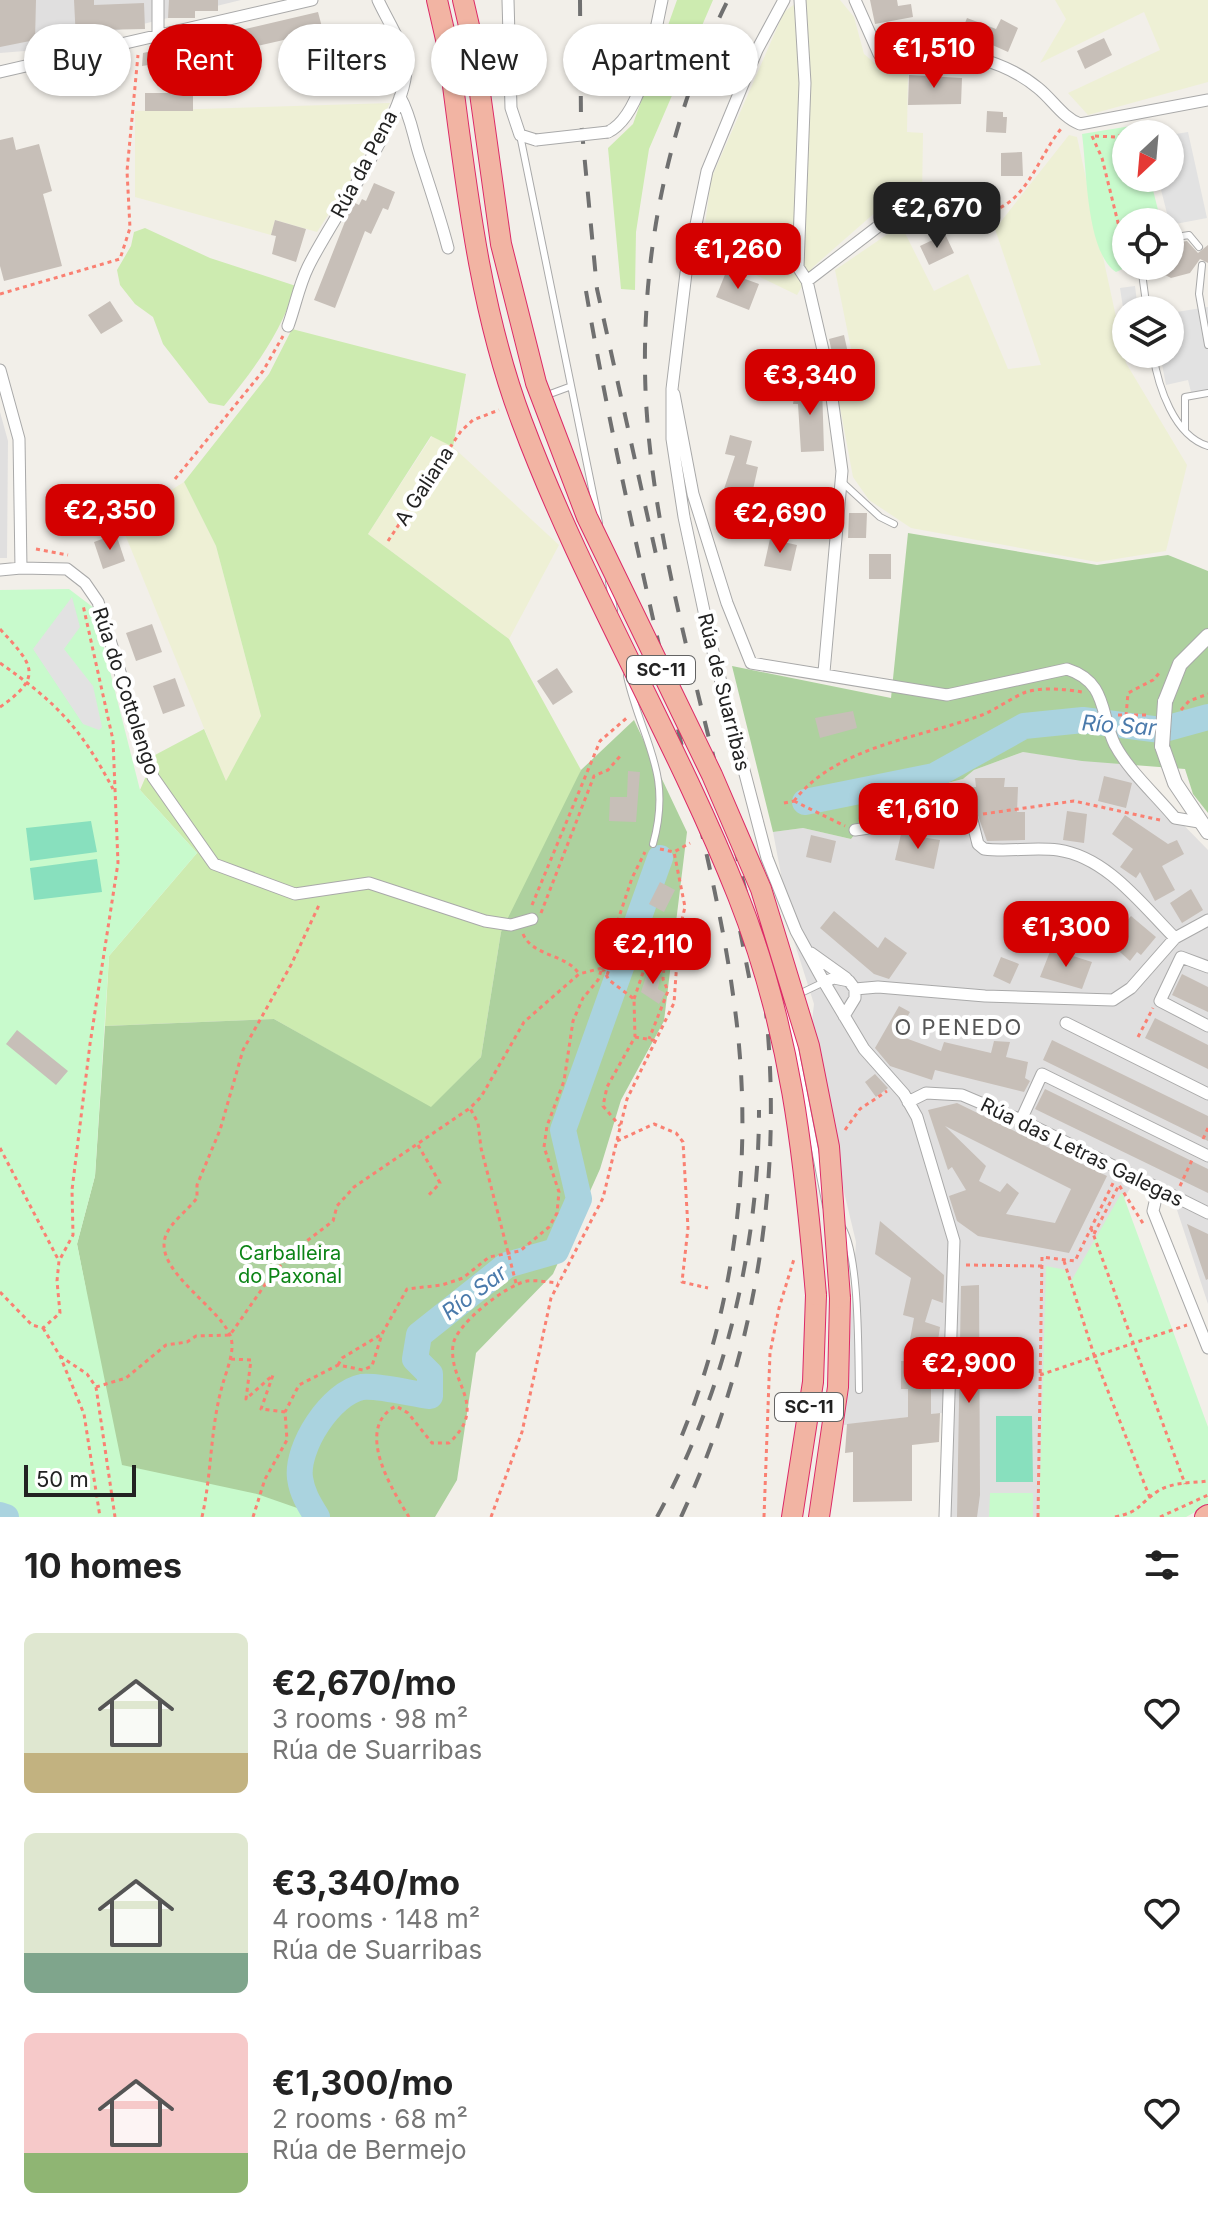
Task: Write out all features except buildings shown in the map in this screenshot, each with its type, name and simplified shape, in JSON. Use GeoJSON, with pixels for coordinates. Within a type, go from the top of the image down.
{"type":"FeatureCollection","features":[{"type":"Feature","properties":{"kind":"highway","name":"SC-11"},"geometry":{"type":"LineString","coordinates":[[437,0],[448,48],[491,319],[521,421],[565,526],[738,897],[786,1048],[804,1150],[816,1295],[813,1382],[792,1517]]}},
{"type":"Feature","properties":{"kind":"highway","name":"SC-11"},"geometry":{"type":"LineString","coordinates":[[463,0],[473,43],[501,244],[536,383],[587,517],[712,775],[761,889],[809,1046],[829,1147],[840,1298],[838,1387],[819,1517]]}},
{"type":"Feature","properties":{"kind":"street"},"geometry":{"type":"LineString","coordinates":[[158,0],[158,24]]}},
{"type":"Feature","properties":{"kind":"street"},"geometry":{"type":"LineString","coordinates":[[215,24],[312,0]]}},
{"type":"Feature","properties":{"kind":"street","name":"Rúa da Pena"},"geometry":{"type":"LineString","coordinates":[[288,326],[307,269],[365,170],[400,97],[406,70],[404,56],[378,0]]}},
{"type":"Feature","properties":{"kind":"street"},"geometry":{"type":"LineString","coordinates":[[508,0],[511,108],[520,135],[536,140],[608,132],[621,126],[631,110],[662,0]]}},
{"type":"Feature","properties":{"kind":"street","name":"Rúa de Suarribas"},"geometry":{"type":"LineString","coordinates":[[784,0],[757,50],[707,171],[686,273],[672,389],[672,439],[711,644],[767,858],[806,949],[824,982],[864,1049],[917,1117],[954,1241],[945,1517]]}},
{"type":"Feature","properties":{"kind":"street"},"geometry":{"type":"LineString","coordinates":[[800,0],[805,83],[798,267],[807,281],[829,376],[841,480],[824,672]]}},
{"type":"Feature","properties":{"kind":"street"},"geometry":{"type":"LineString","coordinates":[[855,0],[879,54],[893,59],[972,57],[997,64],[1017,72],[1040,89],[1074,122],[1208,100]]}},
{"type":"Feature","properties":{"kind":"street"},"geometry":{"type":"LineString","coordinates":[[0,72],[147,41]]}},
{"type":"Feature","properties":{"kind":"street"},"geometry":{"type":"LineString","coordinates":[[400,97],[408,111],[436,199],[448,248]]}},
{"type":"Feature","properties":{"kind":"street"},"geometry":{"type":"LineString","coordinates":[[807,281],[893,215],[924,209],[973,214]]}},
{"type":"Feature","properties":{"kind":"street"},"geometry":{"type":"LineString","coordinates":[[1,376],[19,439],[21,568]]}},
{"type":"Feature","properties":{"kind":"street","name":"Rúa de Suarribas"},"geometry":{"type":"LineString","coordinates":[[672,389],[678,405],[693,494],[745,656],[759,666],[824,672],[947,695],[1067,669],[1084,677],[1098,695],[1108,716],[1115,744],[1175,818]]}},
{"type":"Feature","properties":{"kind":"street"},"geometry":{"type":"LineString","coordinates":[[0,570],[59,567],[79,577]]}},
{"type":"Feature","properties":{"kind":"street","name":"Rúa do Cottolengo"},"geometry":{"type":"LineString","coordinates":[[79,577],[98,602],[153,777],[201,851],[220,867],[295,894],[369,883],[485,921],[511,925],[527,920]]}},
{"type":"Feature","properties":{"kind":"street"},"geometry":{"type":"LineString","coordinates":[[1204,827],[1175,783],[1162,746],[1162,724],[1165,702],[1180,664],[1208,636]]}},
{"type":"Feature","properties":{"kind":"street"},"geometry":{"type":"LineString","coordinates":[[855,830],[957,814],[971,816],[978,844],[984,849],[1018,847],[1074,854],[1129,889],[1175,938]]}},
{"type":"Feature","properties":{"kind":"street"},"geometry":{"type":"LineString","coordinates":[[1175,818],[1204,827]]}},
{"type":"Feature","properties":{"kind":"street"},"geometry":{"type":"LineString","coordinates":[[824,982],[834,978],[852,985],[985,996],[1113,1000],[1131,988],[1175,938],[1208,920]]}},
{"type":"Feature","properties":{"kind":"street"},"geometry":{"type":"LineString","coordinates":[[806,949],[852,985],[855,998],[844,1016]]}},
{"type":"Feature","properties":{"kind":"street"},"geometry":{"type":"LineString","coordinates":[[1208,967],[1181,957],[1157,1004],[1208,1026]]}},
{"type":"Feature","properties":{"kind":"street"},"geometry":{"type":"LineString","coordinates":[[1066,1023],[1208,1094]]}},
{"type":"Feature","properties":{"kind":"street"},"geometry":{"type":"LineString","coordinates":[[1021,1120],[1042,1074],[1208,1156]]}},
{"type":"Feature","properties":{"kind":"street","name":"Rúa das Letras Galegas"},"geometry":{"type":"LineString","coordinates":[[908,1102],[926,1093],[962,1095],[1021,1120],[1208,1213]]}},
{"type":"Feature","properties":{"kind":"street"},"geometry":{"type":"LineString","coordinates":[[1158,1189],[1153,1211],[1208,1348]]}},
{"type":"Feature","properties":{"kind":"lane"},"geometry":{"type":"LineString","coordinates":[[520,135],[569,387],[587,456],[617,626],[636,707],[653,746],[660,783],[653,844]]}},
{"type":"Feature","properties":{"kind":"lane"},"geometry":{"type":"LineString","coordinates":[[1184,236],[1189,235],[1199,247]]}},
{"type":"Feature","properties":{"kind":"lane"},"geometry":{"type":"LineString","coordinates":[[1202,265],[1199,294],[1208,345]]}},
{"type":"Feature","properties":{"kind":"lane"},"geometry":{"type":"LineString","coordinates":[[1157,368],[1166,401],[1185,430],[1198,443],[1208,446]]}},
{"type":"Feature","properties":{"kind":"lane"},"geometry":{"type":"LineString","coordinates":[[550,394],[569,387]]}},
{"type":"Feature","properties":{"kind":"lane"},"geometry":{"type":"LineString","coordinates":[[1185,430],[1185,397],[1208,393]]}},
{"type":"Feature","properties":{"kind":"lane"},"geometry":{"type":"LineString","coordinates":[[841,480],[848,492],[894,524]]}},
{"type":"Feature","properties":{"kind":"lane"},"geometry":{"type":"LineString","coordinates":[[824,982],[786,1001],[817,1149],[823,1202],[846,1231],[853,1269],[859,1390]]}},
{"type":"Feature","properties":{"kind":"path"},"geometry":{"type":"LineString","coordinates":[[0,294],[120,259],[130,228],[127,171],[139,43]]}},
{"type":"Feature","properties":{"kind":"path"},"geometry":{"type":"LineString","coordinates":[[973,214],[992,211],[1021,190],[1074,122]]}},
{"type":"Feature","properties":{"kind":"path"},"geometry":{"type":"LineString","coordinates":[[1091,135],[1102,158],[1114,208]]}},
{"type":"Feature","properties":{"kind":"path"},"geometry":{"type":"LineString","coordinates":[[175,479],[263,371],[288,326]]}},
{"type":"Feature","properties":{"kind":"path","name":"A Galiana"},"geometry":{"type":"LineString","coordinates":[[388,541],[461,431],[473,420],[503,409]]}},
{"type":"Feature","properties":{"kind":"path"},"geometry":{"type":"LineString","coordinates":[[43,1328],[60,1313],[59,1261],[73,1235],[72,1190],[90,1044],[118,863],[113,789],[115,761],[79,577]]}},
{"type":"Feature","properties":{"kind":"path"},"geometry":{"type":"LineString","coordinates":[[0,629],[27,659],[31,671],[29,682],[0,707]]}},
{"type":"Feature","properties":{"kind":"path"},"geometry":{"type":"LineString","coordinates":[[1126,716],[1128,693],[1153,680],[1173,661],[1180,664]]}},
{"type":"Feature","properties":{"kind":"path"},"geometry":{"type":"LineString","coordinates":[[0,663],[61,709],[113,789]]}},
{"type":"Feature","properties":{"kind":"path"},"geometry":{"type":"LineString","coordinates":[[794,801],[811,778],[863,754],[984,714],[1028,692],[1061,689],[1098,695]]}},
{"type":"Feature","properties":{"kind":"path"},"geometry":{"type":"LineString","coordinates":[[1181,710],[1189,701],[1208,694]]}},
{"type":"Feature","properties":{"kind":"path"},"geometry":{"type":"LineString","coordinates":[[579,974],[574,966],[527,942],[527,920],[600,741],[623,726],[636,707]]}},
{"type":"Feature","properties":{"kind":"path"},"geometry":{"type":"LineString","coordinates":[[1108,716],[1146,715]]}},
{"type":"Feature","properties":{"kind":"path"},"geometry":{"type":"LineString","coordinates":[[527,920],[543,912],[594,776],[608,770],[622,754]]}},
{"type":"Feature","properties":{"kind":"path"},"geometry":{"type":"LineString","coordinates":[[784,803],[794,801],[855,830]]}},
{"type":"Feature","properties":{"kind":"path"},"geometry":{"type":"LineString","coordinates":[[971,816],[1074,801],[1167,822],[1175,818]]}},
{"type":"Feature","properties":{"kind":"path"},"geometry":{"type":"LineString","coordinates":[[491,1517],[522,1432],[546,1316],[558,1283],[603,1198],[627,1099],[674,1003],[679,932],[685,907],[674,852],[690,843]]}},
{"type":"Feature","properties":{"kind":"path"},"geometry":{"type":"LineString","coordinates":[[338,1365],[363,1370],[372,1366],[382,1334],[407,1289],[442,1285],[463,1278],[489,1257],[520,1251],[535,1241],[557,1213],[559,1192],[544,1147],[547,1126],[564,1081],[573,1021],[602,968],[607,944],[632,878],[644,853],[653,844]]}},
{"type":"Feature","properties":{"kind":"path"},"geometry":{"type":"LineString","coordinates":[[202,1517],[208,1450],[231,1359],[230,1335],[198,1294],[172,1269],[163,1251],[165,1237],[197,1198],[197,1185],[220,1130],[243,1050],[313,922],[321,892]]}},
{"type":"Feature","properties":{"kind":"path"},"geometry":{"type":"LineString","coordinates":[[607,944],[615,953],[608,978]]}},
{"type":"Feature","properties":{"kind":"path"},"geometry":{"type":"LineString","coordinates":[[620,1126],[603,1106],[607,1087],[635,1037],[634,999],[650,952],[664,967],[663,979],[668,991],[649,1039]]}},
{"type":"Feature","properties":{"kind":"path"},"geometry":{"type":"LineString","coordinates":[[230,1335],[271,1276],[295,1250],[333,1221],[337,1206],[354,1187],[470,1108],[481,1097],[524,1022],[579,974],[602,968]]}},
{"type":"Feature","properties":{"kind":"path"},"geometry":{"type":"LineString","coordinates":[[602,968],[608,978],[634,999]]}},
{"type":"Feature","properties":{"kind":"path"},"geometry":{"type":"LineString","coordinates":[[1138,1037],[1157,1004]]}},
{"type":"Feature","properties":{"kind":"path"},"geometry":{"type":"LineString","coordinates":[[635,1037],[658,1041]]}},
{"type":"Feature","properties":{"kind":"path"},"geometry":{"type":"LineString","coordinates":[[817,1149],[840,1141],[855,1113],[895,1085]]}},
{"type":"Feature","properties":{"kind":"path"},"geometry":{"type":"LineString","coordinates":[[470,1108],[478,1123],[481,1148],[517,1285]]}},
{"type":"Feature","properties":{"kind":"path"},"geometry":{"type":"LineString","coordinates":[[616,1141],[654,1124],[676,1133],[683,1142],[688,1228],[682,1282],[708,1288]]}},
{"type":"Feature","properties":{"kind":"path"},"geometry":{"type":"LineString","coordinates":[[418,1145],[440,1183],[427,1197]]}},
{"type":"Feature","properties":{"kind":"path"},"geometry":{"type":"LineString","coordinates":[[0,1148],[59,1261]]}},
{"type":"Feature","properties":{"kind":"path"},"geometry":{"type":"LineString","coordinates":[[1038,1517],[1042,1257],[1075,1261],[1115,1180]]}},
{"type":"Feature","properties":{"kind":"path"},"geometry":{"type":"LineString","coordinates":[[1094,1234],[1119,1185],[1125,1189],[1140,1222],[1147,1227]]}},
{"type":"Feature","properties":{"kind":"path"},"geometry":{"type":"LineString","coordinates":[[1091,1228],[1185,1484]]}},
{"type":"Feature","properties":{"kind":"path"},"geometry":{"type":"LineString","coordinates":[[764,1517],[770,1353],[776,1307],[798,1248]]}},
{"type":"Feature","properties":{"kind":"path"},"geometry":{"type":"LineString","coordinates":[[1064,1260],[1095,1358],[1150,1498]]}},
{"type":"Feature","properties":{"kind":"path"},"geometry":{"type":"LineString","coordinates":[[963,1268],[968,1263],[1042,1266]]}},
{"type":"Feature","properties":{"kind":"path"},"geometry":{"type":"LineString","coordinates":[[409,1517],[391,1488],[382,1461],[376,1428],[382,1413],[396,1406],[408,1413],[432,1443],[449,1443],[461,1432],[468,1410],[453,1344],[462,1326],[517,1285],[528,1281],[558,1283]]}},
{"type":"Feature","properties":{"kind":"path"},"geometry":{"type":"LineString","coordinates":[[0,1292],[32,1325],[43,1328],[60,1356],[84,1414],[100,1517]]}},
{"type":"Feature","properties":{"kind":"path"},"geometry":{"type":"LineString","coordinates":[[1040,1375],[1198,1321]]}},
{"type":"Feature","properties":{"kind":"path"},"geometry":{"type":"LineString","coordinates":[[253,1517],[265,1479],[287,1440],[285,1412],[299,1385],[338,1365],[342,1358],[382,1334]]}},
{"type":"Feature","properties":{"kind":"path"},"geometry":{"type":"LineString","coordinates":[[96,1387],[126,1378],[166,1345],[187,1342],[196,1336],[230,1335]]}},
{"type":"Feature","properties":{"kind":"path"},"geometry":{"type":"LineString","coordinates":[[60,1356],[87,1374],[96,1387],[115,1517]]}},
{"type":"Feature","properties":{"kind":"path"},"geometry":{"type":"LineString","coordinates":[[231,1359],[251,1360],[246,1399],[273,1375],[261,1409],[285,1412]]}},
{"type":"Feature","properties":{"kind":"path"},"geometry":{"type":"LineString","coordinates":[[1115,1517],[1134,1513],[1170,1485],[1208,1481]]}},
{"type":"Feature","properties":{"kind":"path"},"geometry":{"type":"LineString","coordinates":[[1160,1517],[1208,1495]]}},
{"type":"Feature","properties":{"kind":"shaded area"},"geometry":{"type":"Polygon","coordinates":[[[0,0],[241,0],[131,27],[131,24],[24,24],[24,51],[0,53],[0,0]]]}},
{"type":"Feature","properties":{"kind":"shaded area"},"geometry":{"type":"Polygon","coordinates":[[[1188,132],[1207,218],[1184,222],[1184,208],[1166,208],[1162,192],[1184,192],[1184,133],[1188,132]]]}},
{"type":"Feature","properties":{"kind":"shaded area"},"geometry":{"type":"Polygon","coordinates":[[[1135,286],[1136,296],[1121,296],[1120,288],[1135,286]]]}},
{"type":"Feature","properties":{"kind":"shaded area"},"geometry":{"type":"Polygon","coordinates":[[[1208,307],[1208,390],[1191,392],[1188,380],[1166,385],[1163,368],[1184,368],[1184,311],[1208,307]]]}},
{"type":"Feature","properties":{"kind":"shaded area"},"geometry":{"type":"Polygon","coordinates":[[[0,412],[8,441],[7,558],[0,558],[0,412]]]}},
{"type":"Feature","properties":{"kind":"shaded area"},"geometry":{"type":"Polygon","coordinates":[[[72,597],[80,627],[64,649],[93,686],[102,727],[99,730],[83,724],[33,649],[72,597]]]}},
{"type":"Feature","properties":{"kind":"shaded area"},"geometry":{"type":"Polygon","coordinates":[[[1023,752],[1124,764],[1208,850],[1208,1304],[1177,1210],[1132,1185],[1070,1291],[1041,1517],[946,1517],[949,1412],[844,1425],[856,1242],[809,1046],[814,1004],[793,938],[773,832],[803,828],[851,839],[865,825],[934,804],[939,785],[963,779],[974,770],[1023,752]]]}},
{"type":"Feature","properties":{"kind":"green space"},"geometry":{"type":"Polygon","coordinates":[[[677,0],[713,0],[703,24],[668,24],[677,0]]]}},
{"type":"Feature","properties":{"kind":"green space"},"geometry":{"type":"Polygon","coordinates":[[[800,0],[840,0],[854,17],[864,54],[883,70],[908,71],[907,132],[923,133],[922,198],[878,210],[813,267],[797,295],[702,249],[711,179],[747,96],[758,96],[758,71],[784,12],[800,0]]]}},
{"type":"Feature","properties":{"kind":"green space"},"geometry":{"type":"Polygon","coordinates":[[[1055,0],[1208,0],[1208,82],[1088,115],[1068,93],[1160,50],[1144,12],[1040,63],[1066,19],[1055,0]]]}},
{"type":"Feature","properties":{"kind":"green space"},"geometry":{"type":"Polygon","coordinates":[[[643,96],[672,96],[649,149],[636,232],[635,290],[621,289],[608,148],[633,124],[643,96]]]}},
{"type":"Feature","properties":{"kind":"green space"},"geometry":{"type":"Polygon","coordinates":[[[390,103],[351,180],[317,232],[275,220],[271,235],[135,197],[135,111],[390,103]]]}},
{"type":"Feature","properties":{"kind":"green space"},"geometry":{"type":"Polygon","coordinates":[[[1112,129],[1112,192],[1154,192],[1158,208],[1112,208],[1112,268],[1106,262],[1093,229],[1082,134],[1112,129]]]}},
{"type":"Feature","properties":{"kind":"green space"},"geometry":{"type":"Polygon","coordinates":[[[1069,135],[1077,137],[1112,298],[1112,368],[1129,368],[1187,465],[1166,551],[1097,562],[911,528],[869,500],[853,477],[836,386],[857,378],[835,270],[901,225],[934,291],[968,274],[1008,369],[1041,365],[995,229],[1069,135]]]}},
{"type":"Feature","properties":{"kind":"green space"},"geometry":{"type":"Polygon","coordinates":[[[145,228],[210,258],[296,286],[266,350],[224,406],[209,403],[163,344],[153,317],[135,304],[120,285],[117,270],[131,246],[134,232],[145,228]]]}},
{"type":"Feature","properties":{"kind":"green space"},"geometry":{"type":"Polygon","coordinates":[[[292,329],[466,374],[453,447],[431,436],[368,534],[509,639],[581,770],[536,892],[501,932],[481,1057],[431,1108],[274,1019],[105,1026],[109,956],[197,853],[140,790],[155,755],[204,729],[226,781],[261,716],[216,546],[184,482],[269,374],[292,329]]]}},
{"type":"Feature","properties":{"kind":"green space"},"geometry":{"type":"Polygon","coordinates":[[[432,436],[453,447],[559,545],[509,639],[368,534],[432,436]]]}},
{"type":"Feature","properties":{"kind":"green space"},"geometry":{"type":"Polygon","coordinates":[[[184,482],[216,546],[261,716],[226,782],[120,522],[184,482]]]}},
{"type":"Feature","properties":{"kind":"green space"},"geometry":{"type":"Polygon","coordinates":[[[908,533],[1097,565],[1168,555],[1208,571],[1208,813],[1193,794],[1185,769],[1082,761],[1023,752],[974,770],[963,779],[939,785],[927,809],[919,814],[877,820],[863,826],[851,839],[803,828],[773,832],[732,666],[891,698],[908,533]]]}},
{"type":"Feature","properties":{"kind":"green space"},"geometry":{"type":"Polygon","coordinates":[[[69,589],[94,608],[140,790],[197,853],[109,956],[95,1176],[77,1244],[122,1465],[257,1494],[323,1517],[0,1517],[0,590],[69,589]]]}},
{"type":"Feature","properties":{"kind":"green space","name":"Carballeira do Paxonal"},"geometry":{"type":"Polygon","coordinates":[[[634,720],[687,832],[664,1021],[621,1100],[600,1169],[553,1274],[476,1353],[457,1480],[435,1517],[0,1517],[0,1470],[86,1290],[77,1244],[95,1176],[105,1026],[274,1019],[431,1107],[481,1057],[501,932],[581,770],[634,720]]]}},
{"type":"Feature","properties":{"kind":"green space"},"geometry":{"type":"Polygon","coordinates":[[[91,821],[97,852],[30,861],[26,828],[91,821]]]}},
{"type":"Feature","properties":{"kind":"green space"},"geometry":{"type":"Polygon","coordinates":[[[97,859],[102,892],[34,900],[30,868],[97,859]]]}},
{"type":"Feature","properties":{"kind":"green space"},"geometry":{"type":"Polygon","coordinates":[[[1122,1192],[1208,1427],[1208,1505],[1186,1517],[1039,1517],[1046,1266],[1066,1270],[1070,1283],[1122,1192]]]}},
{"type":"Feature","properties":{"kind":"green space"},"geometry":{"type":"Polygon","coordinates":[[[996,1416],[1032,1416],[1033,1482],[996,1482],[996,1416]]]}},
{"type":"Feature","properties":{"kind":"green space"},"geometry":{"type":"Polygon","coordinates":[[[990,1493],[1033,1493],[1033,1517],[989,1517],[990,1493]]]}},
{"type":"Feature","properties":{"kind":"waterway","name":"Río Sar"},"geometry":{"type":"LineString","coordinates":[[805,802],[934,776],[1024,726],[1083,720],[1161,730],[1208,717]]}},
{"type":"Feature","properties":{"kind":"waterway","name":"Río Sar"},"geometry":{"type":"LineString","coordinates":[[317,1517],[302,1489],[300,1465],[310,1437],[328,1410],[350,1391],[362,1387],[430,1396],[430,1374],[415,1359],[419,1335],[507,1265],[556,1251],[579,1199],[563,1130],[660,858]]}},
{"type":"Feature","properties":{"kind":"waterway","name":"Río Sar"},"geometry":{"type":"LineString","coordinates":[[0,1515],[6,1517]]}},
{"type":"Feature","properties":{"kind":"railway"},"geometry":{"type":"LineString","coordinates":[[580,0],[581,121],[597,289],[659,568]]}},
{"type":"Feature","properties":{"kind":"railway"},"geometry":{"type":"LineString","coordinates":[[681,1517],[733,1380],[750,1309],[762,1237],[769,1164],[771,1091],[767,1018],[757,945],[668,561],[658,508],[646,401],[647,298],[661,195],[688,95],[728,0]]}},
{"type":"Feature","properties":{"kind":"railway"},"geometry":{"type":"LineString","coordinates":[[586,291],[629,510],[716,899],[729,968],[740,1058],[741,1171],[727,1284],[698,1394],[677,1447]]}},
{"type":"Feature","properties":{"kind":"railway"},"geometry":{"type":"LineString","coordinates":[[728,868],[750,982]]}},
{"type":"Feature","properties":{"kind":"railway"},"geometry":{"type":"LineString","coordinates":[[657,1517],[701,1421],[733,1320],[752,1215],[759,1110]]}},
{"type":"Feature","properties":{"kind":"district","name":"O PENEDO"},"geometry":{"type":"Point","coordinates":[959,1027]}}]}
